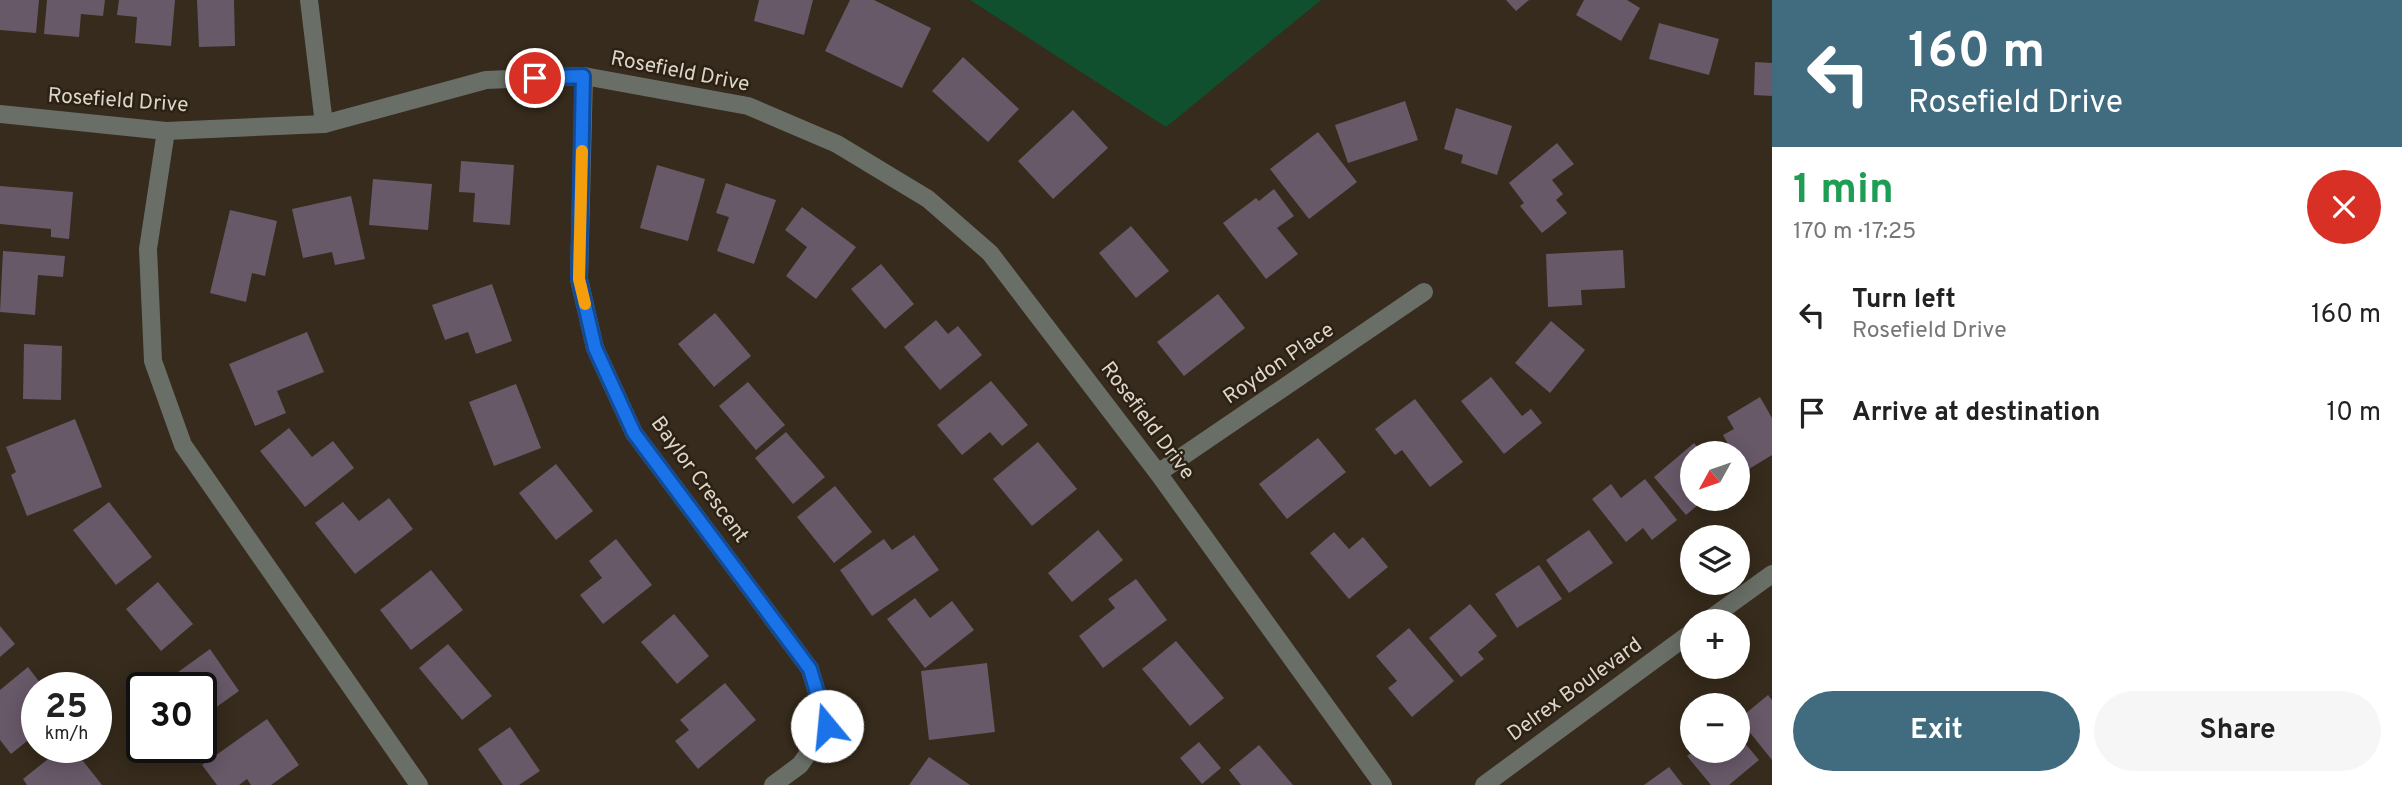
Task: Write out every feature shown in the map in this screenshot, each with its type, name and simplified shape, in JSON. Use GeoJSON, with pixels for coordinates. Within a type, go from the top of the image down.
{"type":"FeatureCollection","features":[{"type":"Feature","properties":{"kind":"street"},"geometry":{"type":"LineString","coordinates":[[309,0],[324,124]]}},
{"type":"Feature","properties":{"kind":"street","name":"Rosefield Drive"},"geometry":{"type":"LineString","coordinates":[[0,114],[166,131],[324,124],[486,80],[583,76],[748,106],[837,144],[928,199],[990,253],[1158,472],[1383,785]]}},
{"type":"Feature","properties":{"kind":"street","name":"Baylor Crescent"},"geometry":{"type":"LineString","coordinates":[[583,76],[579,279],[595,348],[634,433],[810,669],[827,726],[800,765],[773,785]]}},
{"type":"Feature","properties":{"kind":"street"},"geometry":{"type":"LineString","coordinates":[[166,131],[148,249],[153,361],[183,445],[419,785]]}},
{"type":"Feature","properties":{"kind":"street","name":"Roydon Place"},"geometry":{"type":"LineString","coordinates":[[1158,472],[1424,292]]}},
{"type":"Feature","properties":{"kind":"street"},"geometry":{"type":"LineString","coordinates":[[1724,609],[1772,575]]}},
{"type":"Feature","properties":{"kind":"street","name":"Delrex Boulevard"},"geometry":{"type":"LineString","coordinates":[[1484,785],[1680,641]]}},
{"type":"Feature","properties":{"kind":"green space"},"geometry":{"type":"Polygon","coordinates":[[[970,0],[1321,0],[1166,127],[970,0]]]}},
{"type":"Feature","properties":{"kind":"building"},"geometry":{"type":"Polygon","coordinates":[[[0,0],[39,0],[36,33],[0,30],[0,0]]]}},
{"type":"Feature","properties":{"kind":"building"},"geometry":{"type":"Polygon","coordinates":[[[47,0],[105,0],[103,16],[81,14],[79,37],[44,34],[47,0]]]}},
{"type":"Feature","properties":{"kind":"building"},"geometry":{"type":"Polygon","coordinates":[[[119,0],[175,0],[171,46],[135,43],[137,17],[117,15],[119,0]]]}},
{"type":"Feature","properties":{"kind":"building"},"geometry":{"type":"Polygon","coordinates":[[[197,0],[234,0],[235,46],[199,47],[197,0]]]}},
{"type":"Feature","properties":{"kind":"building"},"geometry":{"type":"Polygon","coordinates":[[[759,0],[813,0],[804,35],[754,21],[759,0]]]}},
{"type":"Feature","properties":{"kind":"building"},"geometry":{"type":"Polygon","coordinates":[[[850,0],[874,0],[931,28],[902,88],[825,51],[850,0]]]}},
{"type":"Feature","properties":{"kind":"building"},"geometry":{"type":"Polygon","coordinates":[[[1506,0],[1529,0],[1516,11],[1506,0]]]}},
{"type":"Feature","properties":{"kind":"building"},"geometry":{"type":"Polygon","coordinates":[[[1584,0],[1627,0],[1640,8],[1621,41],[1576,15],[1584,0]]]}},
{"type":"Feature","properties":{"kind":"building"},"geometry":{"type":"Polygon","coordinates":[[[1659,23],[1719,39],[1709,75],[1649,59],[1659,23]]]}},
{"type":"Feature","properties":{"kind":"building"},"geometry":{"type":"Polygon","coordinates":[[[963,57],[1019,109],[988,142],[932,91],[963,57]]]}},
{"type":"Feature","properties":{"kind":"building"},"geometry":{"type":"Polygon","coordinates":[[[1755,62],[1772,63],[1772,96],[1754,95],[1755,62]]]}},
{"type":"Feature","properties":{"kind":"building"},"geometry":{"type":"Polygon","coordinates":[[[1405,101],[1418,140],[1348,163],[1335,125],[1405,101]]]}},
{"type":"Feature","properties":{"kind":"building"},"geometry":{"type":"Polygon","coordinates":[[[1456,108],[1512,126],[1497,175],[1461,163],[1463,155],[1444,149],[1456,108]]]}},
{"type":"Feature","properties":{"kind":"building"},"geometry":{"type":"Polygon","coordinates":[[[1073,110],[1108,148],[1053,199],[1018,161],[1073,110]]]}},
{"type":"Feature","properties":{"kind":"building"},"geometry":{"type":"Polygon","coordinates":[[[1318,132],[1357,182],[1309,219],[1270,169],[1318,132]]]}},
{"type":"Feature","properties":{"kind":"building"},"geometry":{"type":"Polygon","coordinates":[[[1557,143],[1574,164],[1552,180],[1563,194],[1556,200],[1567,213],[1542,233],[1520,206],[1524,203],[1509,183],[1557,143]]]}},
{"type":"Feature","properties":{"kind":"building"},"geometry":{"type":"Polygon","coordinates":[[[461,161],[514,165],[510,225],[473,222],[475,193],[459,192],[461,161]]]}},
{"type":"Feature","properties":{"kind":"building"},"geometry":{"type":"Polygon","coordinates":[[[657,165],[705,179],[688,241],[640,228],[657,165]]]}},
{"type":"Feature","properties":{"kind":"building"},"geometry":{"type":"Polygon","coordinates":[[[373,179],[432,184],[428,230],[369,225],[373,179]]]}},
{"type":"Feature","properties":{"kind":"building"},"geometry":{"type":"Polygon","coordinates":[[[726,183],[776,200],[754,264],[717,251],[729,217],[716,213],[726,183]]]}},
{"type":"Feature","properties":{"kind":"building"},"geometry":{"type":"Polygon","coordinates":[[[0,186],[73,192],[69,239],[51,237],[51,229],[0,224],[0,186]]]}},
{"type":"Feature","properties":{"kind":"building"},"geometry":{"type":"Polygon","coordinates":[[[1274,189],[1294,216],[1277,228],[1298,254],[1266,279],[1223,223],[1256,198],[1259,201],[1274,189]]]}},
{"type":"Feature","properties":{"kind":"building"},"geometry":{"type":"Polygon","coordinates":[[[351,196],[365,259],[335,265],[332,252],[303,258],[292,209],[351,196]]]}},
{"type":"Feature","properties":{"kind":"building"},"geometry":{"type":"Polygon","coordinates":[[[802,207],[856,247],[816,299],[786,276],[807,247],[785,230],[802,207]]]}},
{"type":"Feature","properties":{"kind":"building"},"geometry":{"type":"Polygon","coordinates":[[[230,210],[277,221],[265,276],[252,273],[246,302],[210,293],[230,210]]]}},
{"type":"Feature","properties":{"kind":"building"},"geometry":{"type":"Polygon","coordinates":[[[1131,226],[1169,271],[1136,298],[1099,253],[1131,226]]]}},
{"type":"Feature","properties":{"kind":"building"},"geometry":{"type":"Polygon","coordinates":[[[1623,250],[1625,288],[1581,290],[1582,305],[1548,307],[1546,254],[1623,250]]]}},
{"type":"Feature","properties":{"kind":"building"},"geometry":{"type":"Polygon","coordinates":[[[3,251],[65,256],[63,277],[38,275],[35,315],[0,312],[3,251]]]}},
{"type":"Feature","properties":{"kind":"building"},"geometry":{"type":"Polygon","coordinates":[[[881,264],[914,304],[885,329],[851,289],[881,264]]]}},
{"type":"Feature","properties":{"kind":"building"},"geometry":{"type":"Polygon","coordinates":[[[492,284],[512,341],[476,354],[468,332],[445,340],[432,305],[492,284]]]}},
{"type":"Feature","properties":{"kind":"building"},"geometry":{"type":"Polygon","coordinates":[[[1218,294],[1245,328],[1184,376],[1157,342],[1218,294]]]}},
{"type":"Feature","properties":{"kind":"building"},"geometry":{"type":"Polygon","coordinates":[[[715,313],[751,356],[714,387],[678,344],[715,313]]]}},
{"type":"Feature","properties":{"kind":"building"},"geometry":{"type":"Polygon","coordinates":[[[936,320],[948,334],[958,326],[982,355],[940,390],[904,347],[936,320]]]}},
{"type":"Feature","properties":{"kind":"building"},"geometry":{"type":"Polygon","coordinates":[[[1551,321],[1585,350],[1550,393],[1515,363],[1551,321]]]}},
{"type":"Feature","properties":{"kind":"building"},"geometry":{"type":"Polygon","coordinates":[[[307,332],[324,372],[277,391],[286,413],[255,426],[229,364],[307,332]]]}},
{"type":"Feature","properties":{"kind":"building"},"geometry":{"type":"Polygon","coordinates":[[[24,344],[62,346],[61,400],[23,399],[24,344]]]}},
{"type":"Feature","properties":{"kind":"building"},"geometry":{"type":"Polygon","coordinates":[[[1491,377],[1522,416],[1531,409],[1542,423],[1504,454],[1461,401],[1491,377]]]}},
{"type":"Feature","properties":{"kind":"building"},"geometry":{"type":"Polygon","coordinates":[[[991,381],[1028,425],[1002,446],[990,432],[962,455],[937,425],[991,381]]]}},
{"type":"Feature","properties":{"kind":"building"},"geometry":{"type":"Polygon","coordinates":[[[748,382],[785,425],[756,450],[719,406],[748,382]]]}},
{"type":"Feature","properties":{"kind":"building"},"geometry":{"type":"Polygon","coordinates":[[[516,384],[541,448],[494,466],[469,402],[516,384]]]}},
{"type":"Feature","properties":{"kind":"building"},"geometry":{"type":"Polygon","coordinates":[[[1760,397],[1772,418],[1772,455],[1750,468],[1750,441],[1726,441],[1723,435],[1734,429],[1727,417],[1760,397]]]}},
{"type":"Feature","properties":{"kind":"building"},"geometry":{"type":"Polygon","coordinates":[[[1415,399],[1463,462],[1430,487],[1402,450],[1395,455],[1375,429],[1415,399]]]}},
{"type":"Feature","properties":{"kind":"building"},"geometry":{"type":"Polygon","coordinates":[[[75,419],[102,487],[27,516],[11,475],[16,472],[6,447],[75,419]]]}},
{"type":"Feature","properties":{"kind":"building"},"geometry":{"type":"Polygon","coordinates":[[[289,428],[312,457],[333,441],[354,468],[305,507],[260,451],[289,428]]]}},
{"type":"Feature","properties":{"kind":"building"},"geometry":{"type":"Polygon","coordinates":[[[786,432],[825,477],[793,504],[755,458],[786,432]]]}},
{"type":"Feature","properties":{"kind":"building"},"geometry":{"type":"Polygon","coordinates":[[[1318,438],[1346,472],[1287,519],[1259,484],[1318,438]]]}},
{"type":"Feature","properties":{"kind":"building"},"geometry":{"type":"Polygon","coordinates":[[[1038,442],[1077,489],[1032,526],[993,479],[1038,442]]]}},
{"type":"Feature","properties":{"kind":"building"},"geometry":{"type":"Polygon","coordinates":[[[1680,455],[1680,508],[1654,477],[1680,455]]]}},
{"type":"Feature","properties":{"kind":"building"},"geometry":{"type":"Polygon","coordinates":[[[556,464],[593,511],[556,540],[519,493],[556,464]]]}},
{"type":"Feature","properties":{"kind":"building"},"geometry":{"type":"Polygon","coordinates":[[[1645,479],[1677,520],[1652,540],[1643,528],[1626,542],[1592,499],[1611,484],[1621,498],[1645,479]]]}},
{"type":"Feature","properties":{"kind":"building"},"geometry":{"type":"Polygon","coordinates":[[[835,486],[872,532],[834,563],[797,517],[835,486]]]}},
{"type":"Feature","properties":{"kind":"building"},"geometry":{"type":"Polygon","coordinates":[[[389,498],[413,529],[355,574],[315,523],[343,502],[359,521],[389,498]]]}},
{"type":"Feature","properties":{"kind":"building"},"geometry":{"type":"Polygon","coordinates":[[[109,502],[152,557],[116,585],[73,530],[109,502]]]}},
{"type":"Feature","properties":{"kind":"building"},"geometry":{"type":"Polygon","coordinates":[[[1098,530],[1123,560],[1072,602],[1048,573],[1098,530]]]}},
{"type":"Feature","properties":{"kind":"building"},"geometry":{"type":"Polygon","coordinates":[[[1589,530],[1613,563],[1569,593],[1546,560],[1589,530]]]}},
{"type":"Feature","properties":{"kind":"building"},"geometry":{"type":"Polygon","coordinates":[[[1334,532],[1349,549],[1363,537],[1388,567],[1349,599],[1310,553],[1334,532]]]}},
{"type":"Feature","properties":{"kind":"building"},"geometry":{"type":"Polygon","coordinates":[[[914,535],[939,570],[872,616],[840,570],[884,539],[892,550],[914,535]]]}},
{"type":"Feature","properties":{"kind":"building"},"geometry":{"type":"Polygon","coordinates":[[[616,539],[652,585],[603,624],[580,595],[602,578],[589,561],[616,539]]]}},
{"type":"Feature","properties":{"kind":"building"},"geometry":{"type":"Polygon","coordinates":[[[1539,565],[1562,599],[1517,628],[1495,594],[1539,565]]]}},
{"type":"Feature","properties":{"kind":"building"},"geometry":{"type":"Polygon","coordinates":[[[431,570],[463,610],[411,650],[380,610],[431,570]]]}},
{"type":"Feature","properties":{"kind":"building"},"geometry":{"type":"Polygon","coordinates":[[[1136,579],[1167,620],[1103,668],[1079,636],[1115,608],[1108,599],[1136,579]]]}},
{"type":"Feature","properties":{"kind":"building"},"geometry":{"type":"Polygon","coordinates":[[[158,582],[193,624],[161,651],[126,609],[158,582]]]}},
{"type":"Feature","properties":{"kind":"building"},"geometry":{"type":"Polygon","coordinates":[[[915,598],[930,618],[952,601],[974,630],[925,668],[887,619],[915,598]]]}},
{"type":"Feature","properties":{"kind":"building"},"geometry":{"type":"Polygon","coordinates":[[[1470,604],[1497,636],[1478,652],[1484,659],[1461,677],[1429,638],[1470,604]]]}},
{"type":"Feature","properties":{"kind":"building"},"geometry":{"type":"Polygon","coordinates":[[[674,614],[709,656],[677,684],[641,642],[674,614]]]}},
{"type":"Feature","properties":{"kind":"building"},"geometry":{"type":"Polygon","coordinates":[[[0,626],[15,644],[0,657],[0,626]]]}},
{"type":"Feature","properties":{"kind":"building"},"geometry":{"type":"Polygon","coordinates":[[[1409,628],[1454,681],[1412,717],[1388,688],[1397,681],[1376,656],[1409,628]]]}},
{"type":"Feature","properties":{"kind":"building"},"geometry":{"type":"Polygon","coordinates":[[[1176,641],[1224,698],[1190,726],[1142,669],[1176,641]]]}},
{"type":"Feature","properties":{"kind":"building"},"geometry":{"type":"Polygon","coordinates":[[[448,644],[492,696],[462,720],[419,668],[448,644]]]}},
{"type":"Feature","properties":{"kind":"building"},"geometry":{"type":"Polygon","coordinates":[[[210,649],[239,691],[217,707],[217,672],[178,672],[210,649]]]}},
{"type":"Feature","properties":{"kind":"building"},"geometry":{"type":"Polygon","coordinates":[[[987,663],[995,732],[929,740],[921,671],[987,663]]]}},
{"type":"Feature","properties":{"kind":"building"},"geometry":{"type":"Polygon","coordinates":[[[21,673],[21,746],[11,754],[0,740],[0,690],[21,673]]]}},
{"type":"Feature","properties":{"kind":"building"},"geometry":{"type":"Polygon","coordinates":[[[725,683],[756,720],[698,769],[675,741],[689,730],[680,720],[725,683]]]}},
{"type":"Feature","properties":{"kind":"building"},"geometry":{"type":"Polygon","coordinates":[[[1768,695],[1772,700],[1772,760],[1750,733],[1750,710],[1768,695]]]}},
{"type":"Feature","properties":{"kind":"building"},"geometry":{"type":"Polygon","coordinates":[[[267,719],[299,765],[271,785],[251,785],[247,779],[239,785],[217,785],[202,765],[217,763],[217,754],[267,719]]]}},
{"type":"Feature","properties":{"kind":"building"},"geometry":{"type":"Polygon","coordinates":[[[510,727],[540,771],[519,785],[503,785],[478,749],[510,727]]]}},
{"type":"Feature","properties":{"kind":"building"},"geometry":{"type":"Polygon","coordinates":[[[1199,742],[1221,768],[1202,784],[1180,758],[1199,742]]]}},
{"type":"Feature","properties":{"kind":"building"},"geometry":{"type":"Polygon","coordinates":[[[1259,745],[1293,785],[1241,785],[1229,770],[1259,745]]]}},
{"type":"Feature","properties":{"kind":"building"},"geometry":{"type":"Polygon","coordinates":[[[1750,749],[1759,760],[1729,785],[1711,785],[1693,763],[1750,763],[1750,749]]]}},
{"type":"Feature","properties":{"kind":"building"},"geometry":{"type":"Polygon","coordinates":[[[929,757],[970,785],[909,785],[929,757]]]}},
{"type":"Feature","properties":{"kind":"building"},"geometry":{"type":"Polygon","coordinates":[[[43,763],[85,763],[102,785],[27,785],[23,779],[43,763]]]}},
{"type":"Feature","properties":{"kind":"building"},"geometry":{"type":"Polygon","coordinates":[[[1669,767],[1683,785],[1644,785],[1669,767]]]}},
{"type":"Feature","properties":{"kind":"slow traffic"},"geometry":{"type":"LineString","coordinates":[[582,151],[579,279],[585,304]]}},
{"type":"Feature","properties":{"kind":"route"},"geometry":{"type":"LineString","coordinates":[[535,78],[583,76],[579,279],[595,348],[634,433],[810,669],[827,726]]}}]}
